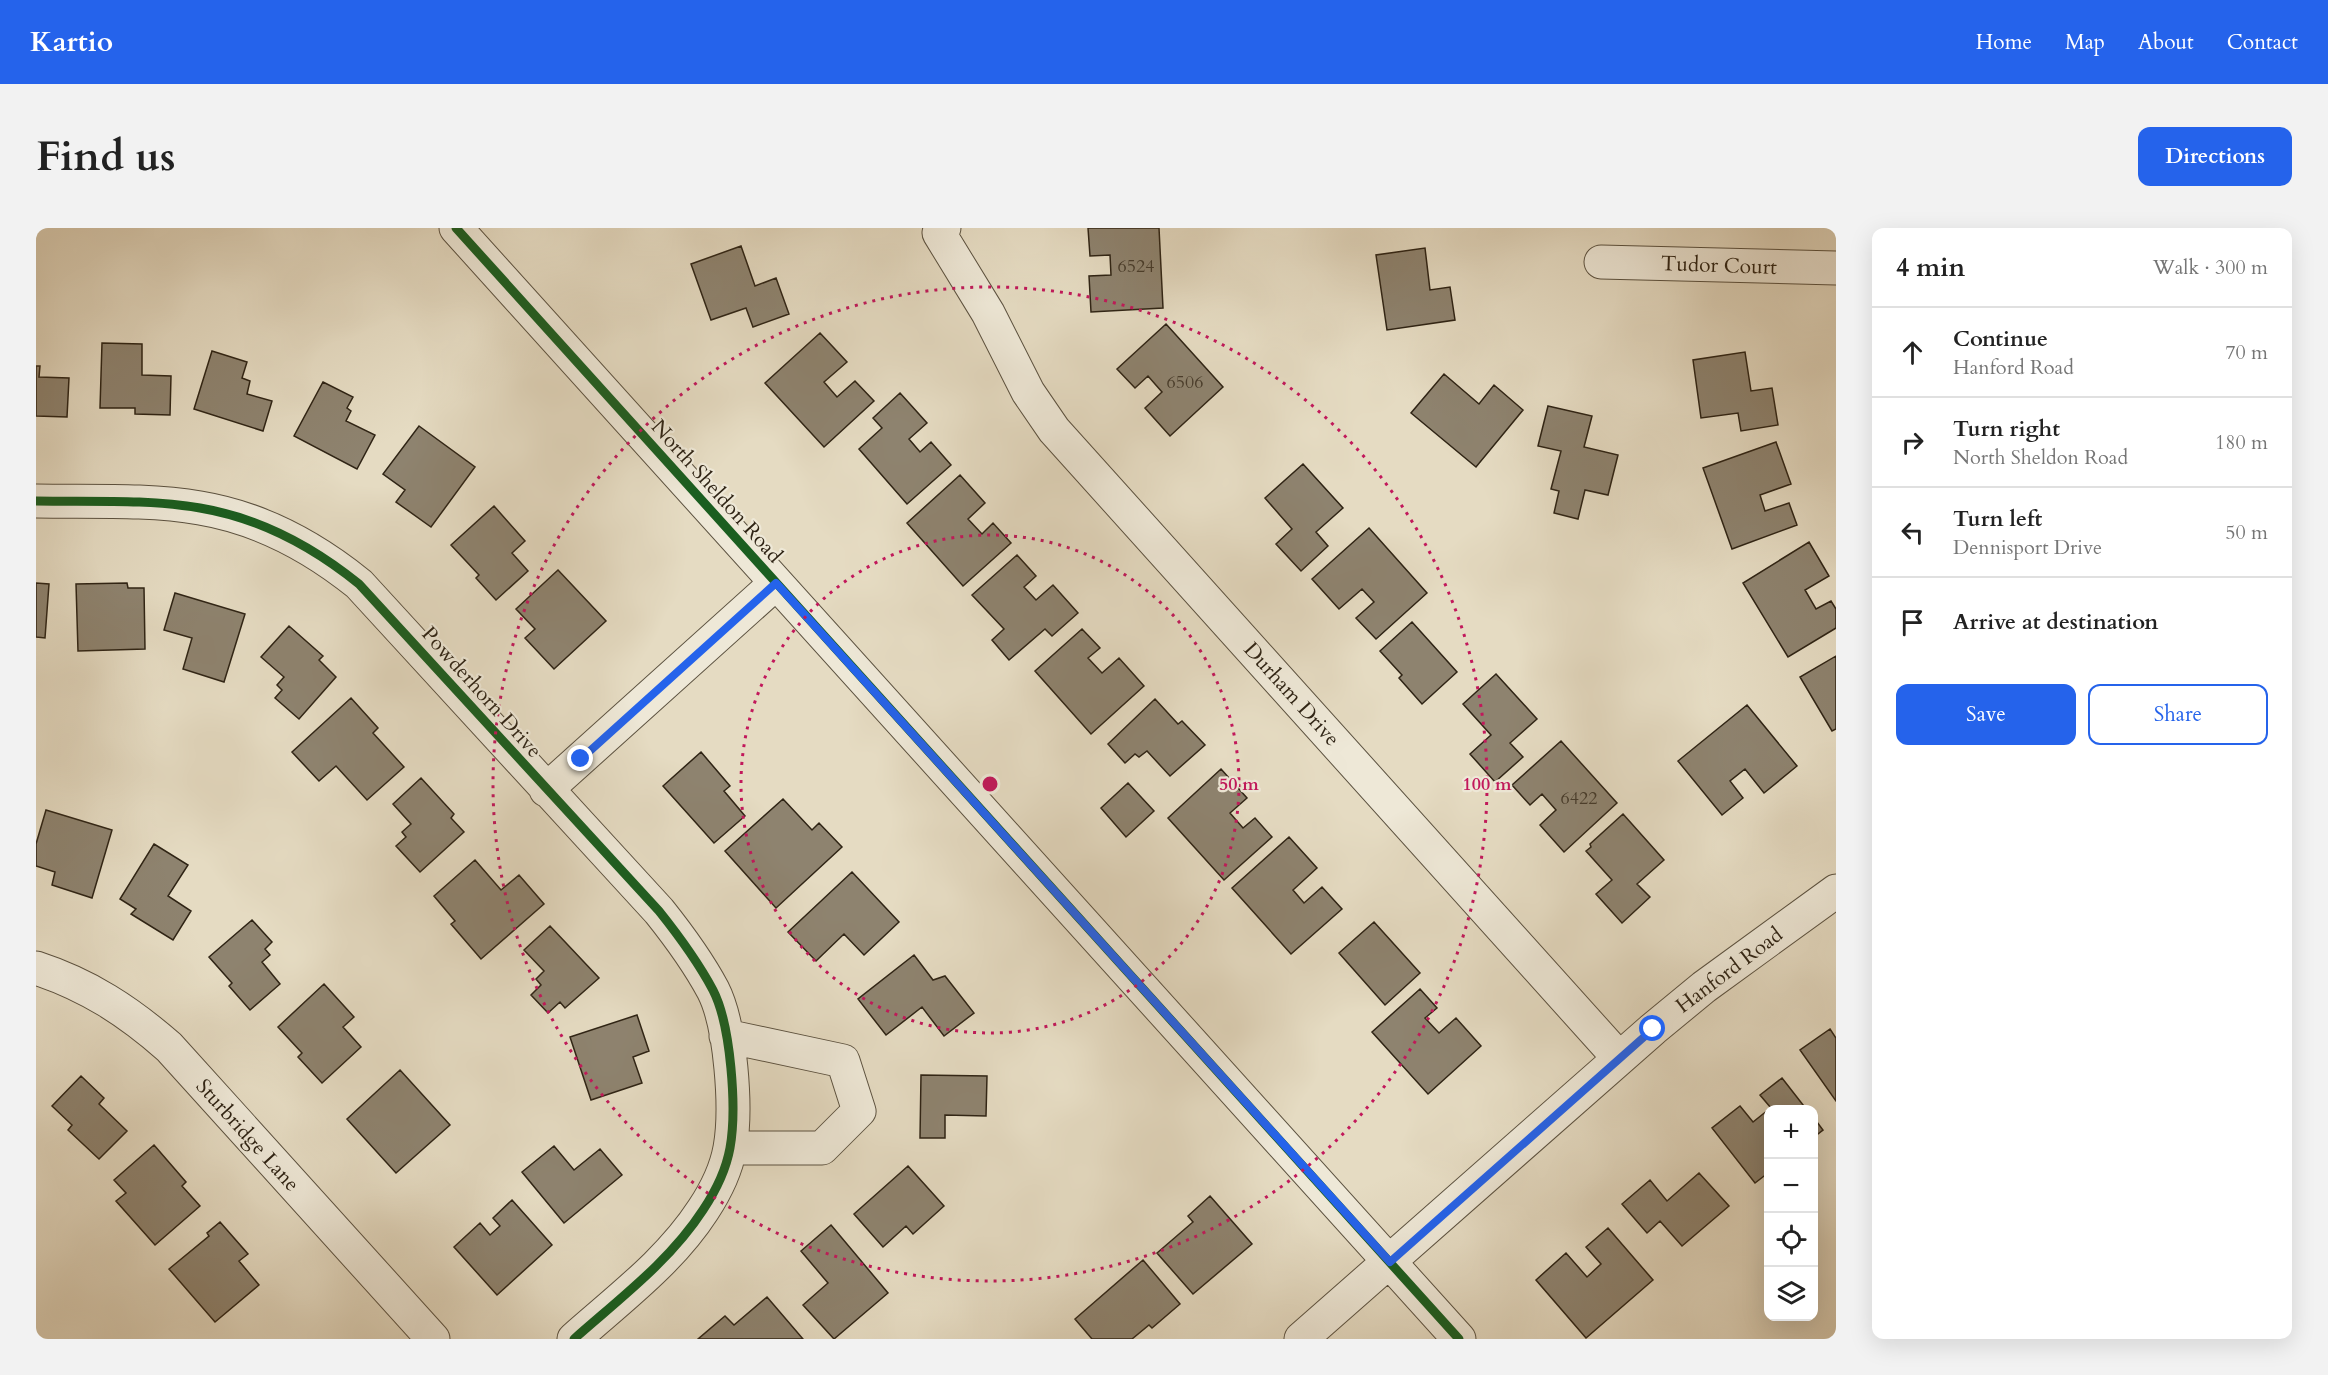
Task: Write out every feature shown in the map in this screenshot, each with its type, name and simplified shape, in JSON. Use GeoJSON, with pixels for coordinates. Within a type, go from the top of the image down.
{"type":"FeatureCollection","features":[{"type":"Feature","properties":{"kind":"street","name":"North Sheldon Road"},"geometry":{"type":"LineString","coordinates":[[456,228],[1459,1339]]}},
{"type":"Feature","properties":{"kind":"street","name":"Durham Drive"},"geometry":{"type":"LineString","coordinates":[[944,228],[939,233],[988,313],[1028,392],[1054,430],[1619,1058]]}},
{"type":"Feature","properties":{"kind":"street","name":"Tudor Court"},"geometry":{"type":"LineString","coordinates":[[1601,261],[1836,268]]}},
{"type":"Feature","properties":{"kind":"street","name":"Powderhorn Drive"},"geometry":{"type":"LineString","coordinates":[[36,501],[166,504],[199,508],[232,515],[274,530],[333,562],[359,584],[659,911],[682,940],[714,992],[726,1036],[732,1094],[730,1148],[716,1189],[702,1212],[667,1256],[574,1339]]}},
{"type":"Feature","properties":{"kind":"street"},"geometry":{"type":"LineString","coordinates":[[546,790],[776,583]]}},
{"type":"Feature","properties":{"kind":"street","name":"Hanford Road"},"geometry":{"type":"LineString","coordinates":[[1301,1339],[1619,1058],[1704,987],[1836,891]]}},
{"type":"Feature","properties":{"kind":"street","name":"Sturbridge Lane"},"geometry":{"type":"LineString","coordinates":[[36,968],[58,975],[111,1002],[169,1047],[433,1339]]}},
{"type":"Feature","properties":{"kind":"street"},"geometry":{"type":"LineString","coordinates":[[726,1036],[843,1061],[859,1111],[822,1148],[730,1148]]}},
{"type":"Feature","properties":{"kind":"building"},"geometry":{"type":"Polygon","coordinates":[[[1088,228],[1159,228],[1163,308],[1091,312],[1089,276],[1111,275],[1110,255],[1090,256],[1088,228]]]}},
{"type":"Feature","properties":{"kind":"building"},"geometry":{"type":"Polygon","coordinates":[[[741,246],[755,286],[776,278],[789,314],[753,327],[746,308],[711,320],[691,264],[741,246]]]}},
{"type":"Feature","properties":{"kind":"building"},"geometry":{"type":"Polygon","coordinates":[[[1425,248],[1430,290],[1450,287],[1455,320],[1387,330],[1376,255],[1425,248]]]}},
{"type":"Feature","properties":{"kind":"building"},"geometry":{"type":"Polygon","coordinates":[[[1166,324],[1223,387],[1170,436],[1145,408],[1162,392],[1148,376],[1135,388],[1117,369],[1166,324]]]}},
{"type":"Feature","properties":{"kind":"building"},"geometry":{"type":"Polygon","coordinates":[[[820,333],[847,362],[824,382],[837,397],[855,381],[874,401],[824,447],[765,383],[820,333]]]}},
{"type":"Feature","properties":{"kind":"building"},"geometry":{"type":"Polygon","coordinates":[[[102,343],[142,344],[142,375],[171,376],[170,415],[135,414],[135,408],[100,408],[102,343]]]}},
{"type":"Feature","properties":{"kind":"building"},"geometry":{"type":"Polygon","coordinates":[[[212,351],[247,362],[242,378],[250,381],[247,394],[272,401],[263,431],[194,409],[212,351]]]}},
{"type":"Feature","properties":{"kind":"building"},"geometry":{"type":"Polygon","coordinates":[[[1745,352],[1751,391],[1772,388],[1778,425],[1741,431],[1738,413],[1701,418],[1693,360],[1745,352]]]}},
{"type":"Feature","properties":{"kind":"building"},"geometry":{"type":"Polygon","coordinates":[[[36,366],[40,366],[39,377],[69,378],[67,417],[36,416],[36,366]]]}},
{"type":"Feature","properties":{"kind":"building"},"geometry":{"type":"Polygon","coordinates":[[[1444,374],[1479,404],[1494,385],[1523,410],[1476,467],[1411,413],[1444,374]]]}},
{"type":"Feature","properties":{"kind":"building"},"geometry":{"type":"Polygon","coordinates":[[[323,382],[353,397],[347,408],[351,411],[346,421],[375,435],[357,469],[294,436],[323,382]]]}},
{"type":"Feature","properties":{"kind":"building"},"geometry":{"type":"Polygon","coordinates":[[[900,393],[927,423],[909,439],[920,452],[931,442],[951,465],[907,504],[859,449],[882,428],[873,418],[900,393]]]}},
{"type":"Feature","properties":{"kind":"building"},"geometry":{"type":"Polygon","coordinates":[[[1548,406],[1592,416],[1584,447],[1618,455],[1608,495],[1585,490],[1578,519],[1554,513],[1559,491],[1551,489],[1561,451],[1538,446],[1548,406]]]}},
{"type":"Feature","properties":{"kind":"building"},"geometry":{"type":"Polygon","coordinates":[[[419,426],[475,467],[431,527],[396,502],[405,490],[383,474],[419,426]]]}},
{"type":"Feature","properties":{"kind":"building"},"geometry":{"type":"Polygon","coordinates":[[[1776,442],[1791,484],[1760,495],[1765,511],[1789,503],[1797,525],[1732,549],[1703,468],[1776,442]]]}},
{"type":"Feature","properties":{"kind":"building"},"geometry":{"type":"Polygon","coordinates":[[[1303,464],[1343,508],[1316,532],[1328,546],[1301,571],[1276,544],[1292,529],[1265,498],[1303,464]]]}},
{"type":"Feature","properties":{"kind":"building"},"geometry":{"type":"Polygon","coordinates":[[[960,475],[985,503],[968,519],[982,534],[993,523],[1011,543],[963,586],[907,523],[960,475]]]}},
{"type":"Feature","properties":{"kind":"building"},"geometry":{"type":"Polygon","coordinates":[[[494,506],[525,541],[512,553],[528,571],[496,600],[476,578],[479,575],[451,545],[494,506]]]}},
{"type":"Feature","properties":{"kind":"building"},"geometry":{"type":"Polygon","coordinates":[[[1369,528],[1427,593],[1376,639],[1356,618],[1374,602],[1362,589],[1339,609],[1312,579],[1369,528]]]}},
{"type":"Feature","properties":{"kind":"building"},"geometry":{"type":"Polygon","coordinates":[[[1809,542],[1829,576],[1805,590],[1816,609],[1831,601],[1836,609],[1836,628],[1788,657],[1743,583],[1809,542]]]}},
{"type":"Feature","properties":{"kind":"building"},"geometry":{"type":"Polygon","coordinates":[[[1017,555],[1036,576],[1024,587],[1036,600],[1053,585],[1078,613],[1052,636],[1045,629],[1009,660],[992,640],[1004,629],[972,595],[1017,555]]]}},
{"type":"Feature","properties":{"kind":"building"},"geometry":{"type":"Polygon","coordinates":[[[558,570],[606,621],[554,669],[525,638],[535,629],[516,609],[558,570]]]}},
{"type":"Feature","properties":{"kind":"building"},"geometry":{"type":"Polygon","coordinates":[[[36,583],[49,584],[45,638],[36,637],[36,583]]]}},
{"type":"Feature","properties":{"kind":"building"},"geometry":{"type":"Polygon","coordinates":[[[127,583],[128,588],[144,588],[145,649],[78,651],[76,584],[127,583]]]}},
{"type":"Feature","properties":{"kind":"building"},"geometry":{"type":"Polygon","coordinates":[[[175,593],[245,614],[224,682],[183,669],[192,638],[164,630],[175,593]]]}},
{"type":"Feature","properties":{"kind":"building"},"geometry":{"type":"Polygon","coordinates":[[[1412,622],[1457,672],[1422,704],[1399,678],[1402,675],[1380,651],[1412,622]]]}},
{"type":"Feature","properties":{"kind":"building"},"geometry":{"type":"Polygon","coordinates":[[[289,626],[323,656],[319,660],[336,677],[299,719],[275,698],[282,690],[277,685],[284,677],[261,657],[289,626]]]}},
{"type":"Feature","properties":{"kind":"building"},"geometry":{"type":"Polygon","coordinates":[[[1082,629],[1100,648],[1088,658],[1102,673],[1119,658],[1144,686],[1091,734],[1035,671],[1082,629]]]}},
{"type":"Feature","properties":{"kind":"building"},"geometry":{"type":"Polygon","coordinates":[[[1836,656],[1836,729],[1832,731],[1800,677],[1836,656]]]}},
{"type":"Feature","properties":{"kind":"building"},"geometry":{"type":"Polygon","coordinates":[[[1496,674],[1537,719],[1510,743],[1523,757],[1495,782],[1470,754],[1491,735],[1463,704],[1496,674]]]}},
{"type":"Feature","properties":{"kind":"building"},"geometry":{"type":"Polygon","coordinates":[[[351,698],[378,728],[373,733],[404,767],[367,800],[336,766],[319,781],[292,752],[351,698]]]}},
{"type":"Feature","properties":{"kind":"building"},"geometry":{"type":"Polygon","coordinates":[[[1155,699],[1178,724],[1182,721],[1205,745],[1170,776],[1147,751],[1139,757],[1135,754],[1125,763],[1108,744],[1155,699]]]}},
{"type":"Feature","properties":{"kind":"building"},"geometry":{"type":"Polygon","coordinates":[[[1747,705],[1797,766],[1764,793],[1745,769],[1730,781],[1743,798],[1722,815],[1678,761],[1747,705]]]}},
{"type":"Feature","properties":{"kind":"building"},"geometry":{"type":"Polygon","coordinates":[[[1561,741],[1617,803],[1564,852],[1540,825],[1556,810],[1542,794],[1530,805],[1512,785],[1561,741]]]}},
{"type":"Feature","properties":{"kind":"building"},"geometry":{"type":"Polygon","coordinates":[[[701,752],[730,786],[724,791],[745,816],[714,843],[663,786],[701,752]]]}},
{"type":"Feature","properties":{"kind":"building"},"geometry":{"type":"Polygon","coordinates":[[[1221,769],[1247,798],[1230,813],[1243,828],[1255,818],[1272,837],[1224,880],[1168,818],[1221,769]]]}},
{"type":"Feature","properties":{"kind":"building"},"geometry":{"type":"Polygon","coordinates":[[[421,778],[454,814],[451,818],[464,832],[420,872],[396,846],[406,837],[402,832],[411,824],[393,804],[421,778]]]}},
{"type":"Feature","properties":{"kind":"building"},"geometry":{"type":"Polygon","coordinates":[[[1128,783],[1154,811],[1126,837],[1101,808],[1128,783]]]}},
{"type":"Feature","properties":{"kind":"building"},"geometry":{"type":"Polygon","coordinates":[[[783,799],[812,830],[819,823],[842,847],[776,908],[725,851],[783,799]]]}},
{"type":"Feature","properties":{"kind":"building"},"geometry":{"type":"Polygon","coordinates":[[[46,810],[112,830],[92,898],[52,885],[55,872],[36,866],[36,844],[46,810]]]}},
{"type":"Feature","properties":{"kind":"building"},"geometry":{"type":"Polygon","coordinates":[[[1623,814],[1664,860],[1637,884],[1650,897],[1622,923],[1596,894],[1612,880],[1586,851],[1591,847],[1590,844],[1623,814]]]}},
{"type":"Feature","properties":{"kind":"building"},"geometry":{"type":"Polygon","coordinates":[[[1289,837],[1317,868],[1293,890],[1304,903],[1322,887],[1342,909],[1291,954],[1232,888],[1289,837]]]}},
{"type":"Feature","properties":{"kind":"building"},"geometry":{"type":"Polygon","coordinates":[[[154,844],[188,865],[168,896],[191,911],[173,940],[131,914],[136,909],[120,899],[154,844]]]}},
{"type":"Feature","properties":{"kind":"building"},"geometry":{"type":"Polygon","coordinates":[[[475,860],[501,890],[519,875],[544,904],[481,959],[451,924],[455,921],[434,896],[475,860]]]}},
{"type":"Feature","properties":{"kind":"building"},"geometry":{"type":"Polygon","coordinates":[[[852,872],[899,922],[864,955],[844,934],[816,961],[788,932],[852,872]]]}},
{"type":"Feature","properties":{"kind":"building"},"geometry":{"type":"Polygon","coordinates":[[[252,920],[272,942],[265,949],[270,955],[262,962],[280,984],[250,1010],[229,986],[232,983],[209,957],[252,920]]]}},
{"type":"Feature","properties":{"kind":"building"},"geometry":{"type":"Polygon","coordinates":[[[1374,922],[1420,973],[1385,1005],[1339,953],[1374,922]]]}},
{"type":"Feature","properties":{"kind":"building"},"geometry":{"type":"Polygon","coordinates":[[[550,926],[599,978],[565,1008],[560,1002],[548,1013],[531,995],[541,985],[536,979],[544,971],[524,950],[550,926]]]}},
{"type":"Feature","properties":{"kind":"building"},"geometry":{"type":"Polygon","coordinates":[[[914,955],[933,980],[945,976],[974,1013],[944,1036],[922,1007],[886,1035],[858,999],[914,955]]]}},
{"type":"Feature","properties":{"kind":"building"},"geometry":{"type":"Polygon","coordinates":[[[324,984],[354,1017],[343,1027],[361,1047],[322,1083],[298,1057],[302,1053],[278,1027],[324,984]]]}},
{"type":"Feature","properties":{"kind":"building"},"geometry":{"type":"Polygon","coordinates":[[[1420,989],[1437,1008],[1425,1018],[1439,1033],[1456,1018],[1481,1046],[1428,1094],[1372,1032],[1420,989]]]}},
{"type":"Feature","properties":{"kind":"building"},"geometry":{"type":"Polygon","coordinates":[[[637,1015],[649,1051],[633,1057],[642,1083],[591,1100],[570,1037],[637,1015]]]}},
{"type":"Feature","properties":{"kind":"building"},"geometry":{"type":"Polygon","coordinates":[[[1830,1029],[1836,1038],[1836,1101],[1800,1050],[1830,1029]]]}},
{"type":"Feature","properties":{"kind":"building"},"geometry":{"type":"Polygon","coordinates":[[[400,1070],[450,1125],[396,1173],[347,1119],[400,1070]]]}},
{"type":"Feature","properties":{"kind":"building"},"geometry":{"type":"Polygon","coordinates":[[[921,1075],[987,1076],[986,1116],[945,1115],[945,1138],[920,1138],[921,1075]]]}},
{"type":"Feature","properties":{"kind":"building"},"geometry":{"type":"Polygon","coordinates":[[[81,1076],[104,1098],[99,1104],[127,1131],[99,1159],[68,1130],[72,1125],[52,1106],[81,1076]]]}},
{"type":"Feature","properties":{"kind":"building"},"geometry":{"type":"Polygon","coordinates":[[[1782,1078],[1803,1105],[1768,1105],[1760,1095],[1782,1078]]]}},
{"type":"Feature","properties":{"kind":"building"},"geometry":{"type":"Polygon","coordinates":[[[1740,1106],[1753,1122],[1764,1113],[1764,1176],[1755,1183],[1712,1128],[1740,1106]]]}},
{"type":"Feature","properties":{"kind":"building"},"geometry":{"type":"Polygon","coordinates":[[[1818,1123],[1823,1130],[1818,1134],[1818,1123]]]}},
{"type":"Feature","properties":{"kind":"building"},"geometry":{"type":"Polygon","coordinates":[[[154,1145],[186,1182],[182,1186],[200,1206],[155,1245],[116,1201],[126,1193],[114,1180],[154,1145]]]}},
{"type":"Feature","properties":{"kind":"building"},"geometry":{"type":"Polygon","coordinates":[[[554,1146],[574,1170],[600,1149],[622,1175],[564,1223],[522,1172],[554,1146]]]}},
{"type":"Feature","properties":{"kind":"building"},"geometry":{"type":"Polygon","coordinates":[[[908,1166],[944,1206],[913,1234],[906,1226],[883,1247],[854,1214],[908,1166]]]}},
{"type":"Feature","properties":{"kind":"building"},"geometry":{"type":"Polygon","coordinates":[[[1699,1173],[1729,1206],[1682,1246],[1660,1221],[1647,1233],[1622,1204],[1650,1180],[1667,1201],[1699,1173]]]}},
{"type":"Feature","properties":{"kind":"building"},"geometry":{"type":"Polygon","coordinates":[[[1210,1196],[1252,1244],[1193,1294],[1157,1253],[1193,1222],[1188,1216],[1210,1196]]]}},
{"type":"Feature","properties":{"kind":"building"},"geometry":{"type":"Polygon","coordinates":[[[512,1200],[552,1245],[497,1295],[454,1247],[480,1223],[490,1235],[500,1226],[493,1218],[512,1200]]]}},
{"type":"Feature","properties":{"kind":"building"},"geometry":{"type":"Polygon","coordinates":[[[220,1222],[248,1254],[239,1261],[259,1285],[215,1322],[169,1269],[209,1236],[207,1233],[220,1222]]]}},
{"type":"Feature","properties":{"kind":"building"},"geometry":{"type":"Polygon","coordinates":[[[831,1225],[888,1293],[834,1339],[803,1305],[828,1283],[801,1251],[831,1225]]]}},
{"type":"Feature","properties":{"kind":"building"},"geometry":{"type":"Polygon","coordinates":[[[1608,1228],[1653,1280],[1586,1338],[1536,1280],[1566,1253],[1587,1277],[1601,1264],[1586,1247],[1608,1228]]]}},
{"type":"Feature","properties":{"kind":"building"},"geometry":{"type":"Polygon","coordinates":[[[1143,1260],[1180,1304],[1152,1328],[1149,1325],[1132,1339],[1092,1339],[1075,1319],[1143,1260]]]}},
{"type":"Feature","properties":{"kind":"building"},"geometry":{"type":"Polygon","coordinates":[[[767,1297],[803,1339],[698,1339],[725,1316],[734,1325],[767,1297]]]}},
{"type":"Feature","properties":{"kind":"cycle path"},"geometry":{"type":"LineString","coordinates":[[456,228],[1459,1339]]}},
{"type":"Feature","properties":{"kind":"cycle path"},"geometry":{"type":"LineString","coordinates":[[36,501],[160,503],[200,508],[264,526],[304,546],[341,570],[359,584],[659,911],[695,959],[719,1005],[728,1045],[733,1112],[730,1148],[726,1164],[720,1181],[690,1229],[660,1263],[574,1339]]}},
{"type":"Feature","properties":{"kind":"route"},"geometry":{"type":"LineString","coordinates":[[581,759],[776,583],[1390,1262],[1653,1029]]}}]}
